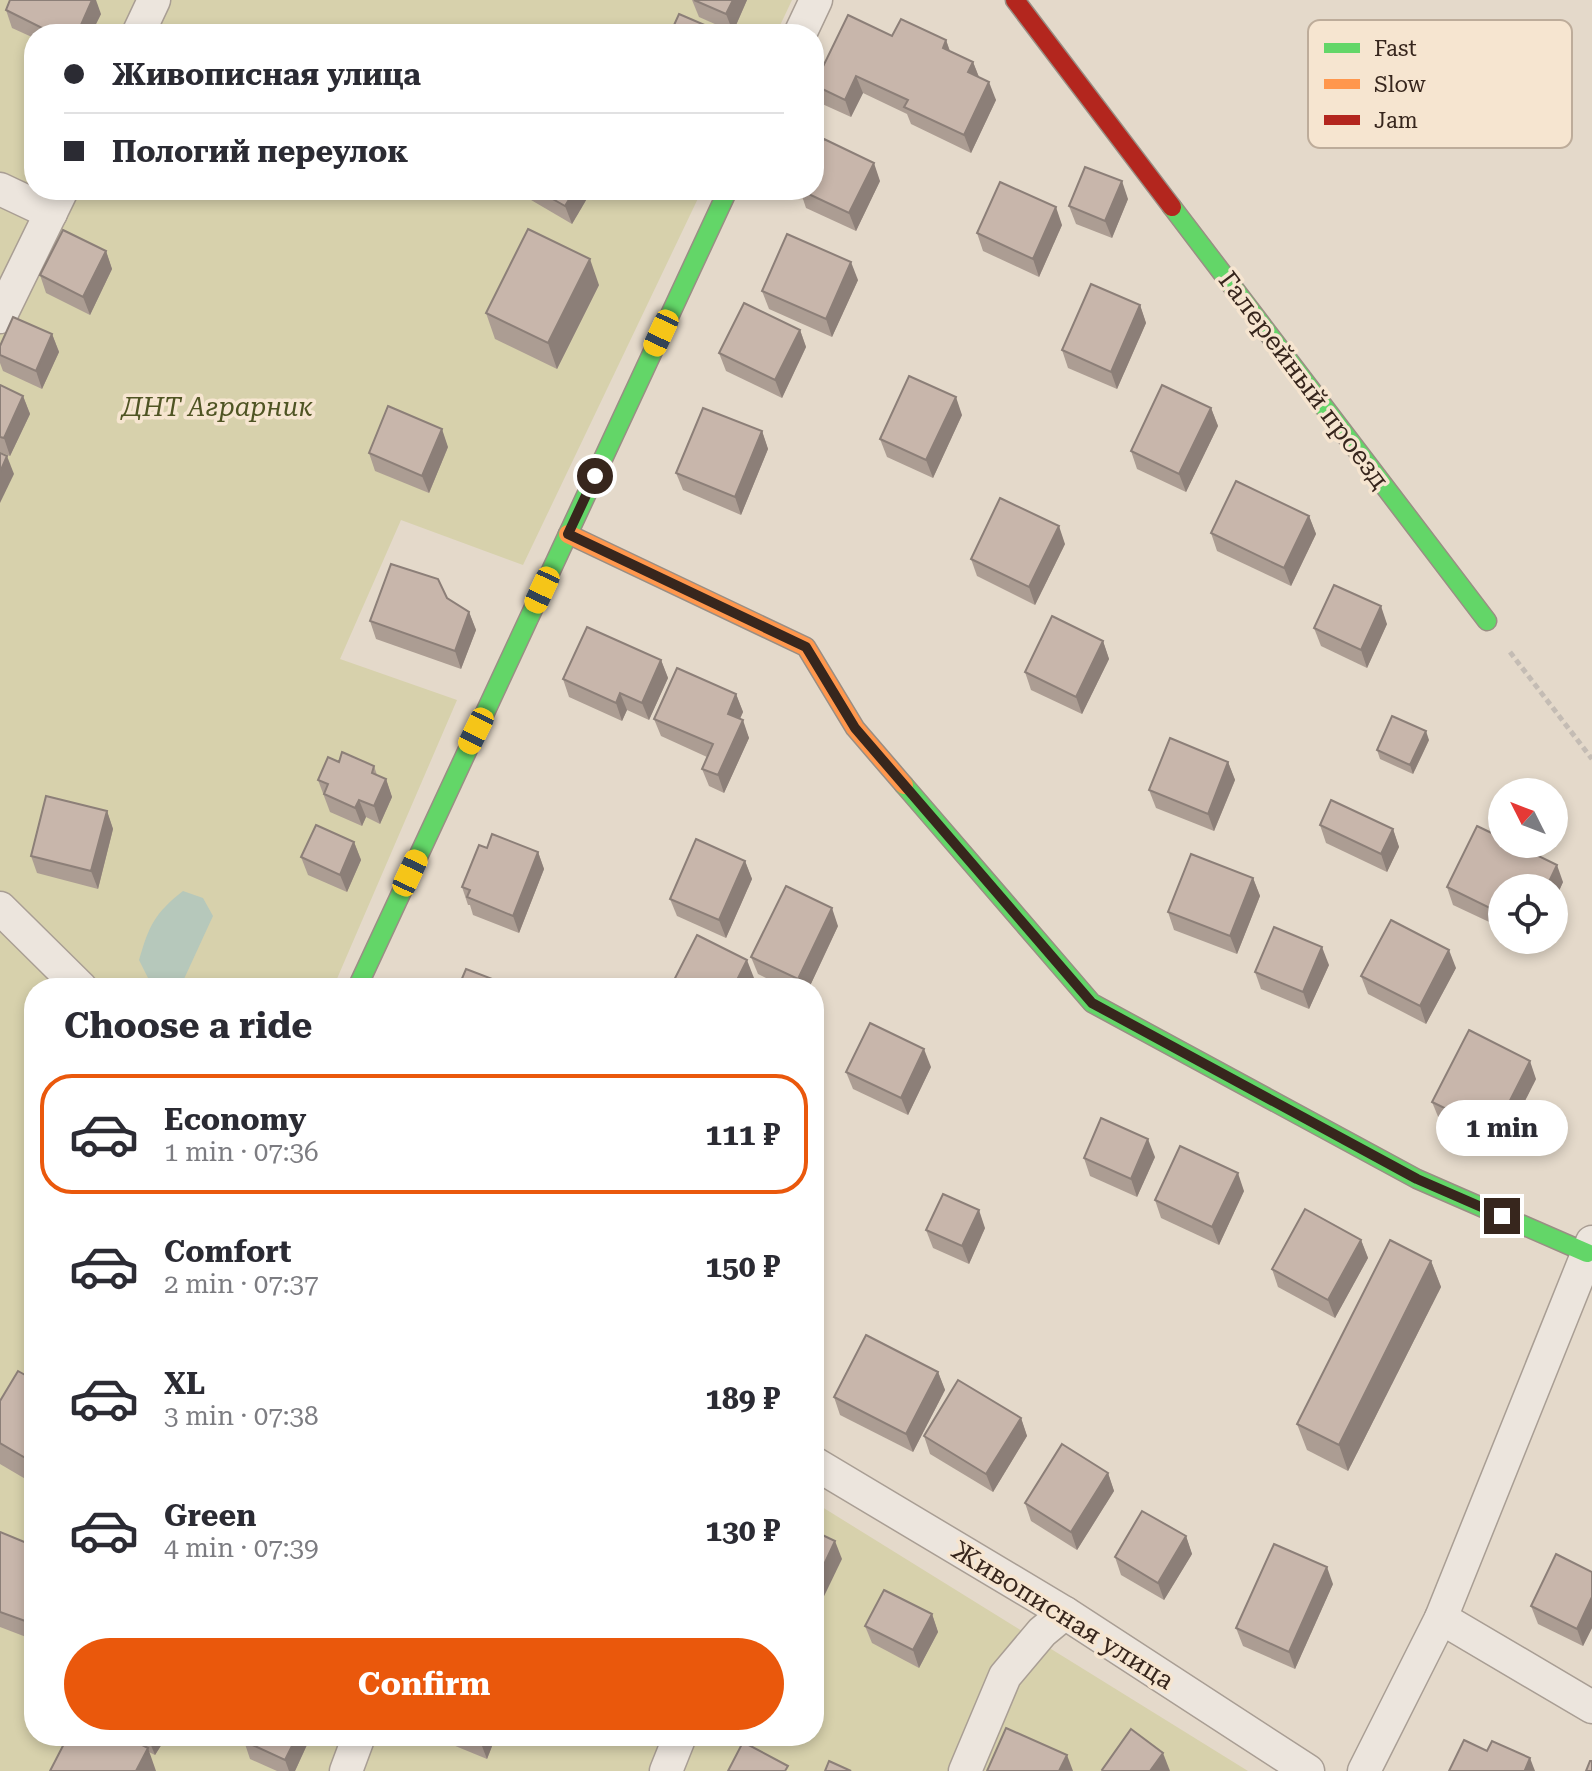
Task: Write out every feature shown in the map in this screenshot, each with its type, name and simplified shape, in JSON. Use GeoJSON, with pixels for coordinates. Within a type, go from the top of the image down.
{"type":"FeatureCollection","features":[{"type":"Feature","properties":{"kind":"street"},"geometry":{"type":"LineString","coordinates":[[143,24],[154,0]]}},
{"type":"Feature","properties":{"kind":"street"},"geometry":{"type":"LineString","coordinates":[[805,24],[816,0]]}},
{"type":"Feature","properties":{"kind":"street","name":"Галерейный проезд"},"geometry":{"type":"LineString","coordinates":[[1015,0],[1487,621]]}},
{"type":"Feature","properties":{"kind":"street"},"geometry":{"type":"LineString","coordinates":[[0,189],[24,194]]}},
{"type":"Feature","properties":{"kind":"street"},"geometry":{"type":"LineString","coordinates":[[362,978],[723,200]]}},
{"type":"Feature","properties":{"kind":"street"},"geometry":{"type":"LineString","coordinates":[[0,317],[56,201]]}},
{"type":"Feature","properties":{"kind":"street"},"geometry":{"type":"LineString","coordinates":[[568,534],[806,647],[855,728],[1092,1003],[1417,1179],[1590,1248],[1441,1618],[1364,1771]]}},
{"type":"Feature","properties":{"kind":"street"},"geometry":{"type":"LineString","coordinates":[[0,908],[71,978]]}},
{"type":"Feature","properties":{"kind":"street","name":"Живописная улица"},"geometry":{"type":"LineString","coordinates":[[824,1469],[1065,1613],[1308,1771]]}},
{"type":"Feature","properties":{"kind":"street"},"geometry":{"type":"LineString","coordinates":[[965,1771],[1005,1676],[1042,1632],[1065,1613]]}},
{"type":"Feature","properties":{"kind":"street"},"geometry":{"type":"LineString","coordinates":[[1441,1618],[1592,1707]]}},
{"type":"Feature","properties":{"kind":"street"},"geometry":{"type":"LineString","coordinates":[[346,1771],[355,1746]]}},
{"type":"Feature","properties":{"kind":"street"},"geometry":{"type":"LineString","coordinates":[[666,1771],[676,1746]]}},
{"type":"Feature","properties":{"kind":"path"},"geometry":{"type":"LineString","coordinates":[[1487,621],[1592,759]]}},
{"type":"Feature","properties":{"kind":"green space","name":"ДНТ Аграрник"},"geometry":{"type":"Polygon","coordinates":[[[0,0],[792,0],[781,24],[24,24],[24,200],[697,200],[523,565],[401,520],[340,659],[457,700],[337,978],[24,978],[24,1746],[824,1746],[824,1508],[1248,1771],[0,1771],[0,0]]]}},
{"type":"Feature","properties":{"kind":"shaded area"},"geometry":{"type":"Polygon","coordinates":[[[183,891],[203,898],[213,916],[184,978],[148,978],[139,960],[154,921],[183,891]]]}},
{"type":"Feature","properties":{"kind":"building"},"geometry":{"type":"Polygon","coordinates":[[[10,0],[92,0],[81,24],[34,24],[6,10],[10,0]]]}},
{"type":"Feature","properties":{"kind":"building"},"geometry":{"type":"Polygon","coordinates":[[[694,0],[733,0],[726,14],[694,0]]]}},
{"type":"Feature","properties":{"kind":"building"},"geometry":{"type":"Polygon","coordinates":[[[679,14],[702,24],[674,24],[679,14]]]}},
{"type":"Feature","properties":{"kind":"building"},"geometry":{"type":"Polygon","coordinates":[[[848,15],[892,36],[901,19],[946,40],[943,48],[973,62],[968,72],[989,82],[964,135],[904,107],[908,100],[856,76],[845,100],[824,90],[824,64],[848,15]]]}},
{"type":"Feature","properties":{"kind":"building"},"geometry":{"type":"Polygon","coordinates":[[[824,139],[874,163],[849,213],[821,200],[824,200],[824,139]]]}},
{"type":"Feature","properties":{"kind":"building"},"geometry":{"type":"Polygon","coordinates":[[[1085,167],[1122,181],[1105,221],[1069,206],[1085,167]]]}},
{"type":"Feature","properties":{"kind":"building"},"geometry":{"type":"Polygon","coordinates":[[[1000,182],[1056,207],[1033,259],[977,233],[1000,182]]]}},
{"type":"Feature","properties":{"kind":"building"},"geometry":{"type":"Polygon","coordinates":[[[554,200],[569,200],[565,206],[554,200]]]}},
{"type":"Feature","properties":{"kind":"building"},"geometry":{"type":"Polygon","coordinates":[[[528,229],[590,259],[548,343],[486,313],[528,229]]]}},
{"type":"Feature","properties":{"kind":"building"},"geometry":{"type":"Polygon","coordinates":[[[63,230],[106,251],[83,297],[40,275],[63,230]]]}},
{"type":"Feature","properties":{"kind":"building"},"geometry":{"type":"Polygon","coordinates":[[[787,234],[851,262],[826,319],[762,291],[787,234]]]}},
{"type":"Feature","properties":{"kind":"building"},"geometry":{"type":"Polygon","coordinates":[[[1091,284],[1140,305],[1111,372],[1062,350],[1091,284]]]}},
{"type":"Feature","properties":{"kind":"building"},"geometry":{"type":"Polygon","coordinates":[[[744,303],[800,330],[775,380],[719,353],[744,303]]]}},
{"type":"Feature","properties":{"kind":"building"},"geometry":{"type":"Polygon","coordinates":[[[13,317],[52,334],[36,371],[0,355],[0,346],[13,317]]]}},
{"type":"Feature","properties":{"kind":"building"},"geometry":{"type":"Polygon","coordinates":[[[909,376],[956,397],[926,460],[880,439],[909,376]]]}},
{"type":"Feature","properties":{"kind":"building"},"geometry":{"type":"Polygon","coordinates":[[[0,385],[23,396],[4,438],[0,437],[0,385]]]}},
{"type":"Feature","properties":{"kind":"building"},"geometry":{"type":"Polygon","coordinates":[[[1162,385],[1211,408],[1179,474],[1131,451],[1162,385]]]}},
{"type":"Feature","properties":{"kind":"building"},"geometry":{"type":"Polygon","coordinates":[[[388,406],[442,429],[422,476],[369,453],[388,406]]]}},
{"type":"Feature","properties":{"kind":"building"},"geometry":{"type":"Polygon","coordinates":[[[703,408],[762,431],[735,497],[676,473],[703,408]]]}},
{"type":"Feature","properties":{"kind":"building"},"geometry":{"type":"Polygon","coordinates":[[[0,453],[7,456],[0,472],[0,453]]]}},
{"type":"Feature","properties":{"kind":"building"},"geometry":{"type":"Polygon","coordinates":[[[1236,481],[1309,516],[1284,568],[1211,533],[1236,481]]]}},
{"type":"Feature","properties":{"kind":"building"},"geometry":{"type":"Polygon","coordinates":[[[1000,498],[1059,526],[1029,587],[971,559],[1000,498]]]}},
{"type":"Feature","properties":{"kind":"building"},"geometry":{"type":"Polygon","coordinates":[[[391,564],[438,579],[447,598],[469,612],[455,651],[370,621],[391,564]]]}},
{"type":"Feature","properties":{"kind":"building"},"geometry":{"type":"Polygon","coordinates":[[[1334,585],[1381,606],[1361,650],[1314,628],[1334,585]]]}},
{"type":"Feature","properties":{"kind":"building"},"geometry":{"type":"Polygon","coordinates":[[[1052,616],[1103,641],[1076,697],[1025,672],[1052,616]]]}},
{"type":"Feature","properties":{"kind":"building"},"geometry":{"type":"Polygon","coordinates":[[[587,627],[661,660],[642,703],[620,693],[616,703],[563,679],[587,627]]]}},
{"type":"Feature","properties":{"kind":"building"},"geometry":{"type":"Polygon","coordinates":[[[677,668],[736,694],[728,714],[743,720],[718,775],[702,769],[713,744],[654,719],[677,668]]]}},
{"type":"Feature","properties":{"kind":"building"},"geometry":{"type":"Polygon","coordinates":[[[1392,716],[1426,731],[1410,765],[1377,750],[1392,716]]]}},
{"type":"Feature","properties":{"kind":"building"},"geometry":{"type":"Polygon","coordinates":[[[1170,738],[1228,762],[1208,814],[1149,790],[1170,738]]]}},
{"type":"Feature","properties":{"kind":"building"},"geometry":{"type":"Polygon","coordinates":[[[342,752],[374,766],[372,773],[386,779],[374,806],[359,800],[355,808],[324,794],[328,784],[318,780],[328,757],[339,762],[342,752]]]}},
{"type":"Feature","properties":{"kind":"building"},"geometry":{"type":"Polygon","coordinates":[[[46,796],[107,811],[91,871],[31,856],[46,796]]]}},
{"type":"Feature","properties":{"kind":"building"},"geometry":{"type":"Polygon","coordinates":[[[1331,800],[1393,829],[1381,854],[1320,825],[1331,800]]]}},
{"type":"Feature","properties":{"kind":"building"},"geometry":{"type":"Polygon","coordinates":[[[316,825],[354,842],[340,875],[301,857],[316,825]]]}},
{"type":"Feature","properties":{"kind":"building"},"geometry":{"type":"Polygon","coordinates":[[[1477,826],[1488,831],[1488,858],[1543,858],[1557,865],[1553,874],[1488,874],[1488,907],[1447,887],[1477,826]]]}},
{"type":"Feature","properties":{"kind":"building"},"geometry":{"type":"Polygon","coordinates":[[[492,834],[538,852],[513,916],[467,897],[470,890],[462,887],[479,845],[487,848],[492,834]]]}},
{"type":"Feature","properties":{"kind":"building"},"geometry":{"type":"Polygon","coordinates":[[[696,839],[745,861],[719,920],[670,899],[696,839]]]}},
{"type":"Feature","properties":{"kind":"building"},"geometry":{"type":"Polygon","coordinates":[[[1191,854],[1253,878],[1230,936],[1168,912],[1191,854]]]}},
{"type":"Feature","properties":{"kind":"building"},"geometry":{"type":"Polygon","coordinates":[[[786,886],[832,908],[798,978],[751,957],[786,886]]]}},
{"type":"Feature","properties":{"kind":"building"},"geometry":{"type":"Polygon","coordinates":[[[1391,920],[1449,950],[1420,1006],[1361,976],[1391,920]]]}},
{"type":"Feature","properties":{"kind":"building"},"geometry":{"type":"Polygon","coordinates":[[[1274,927],[1322,947],[1303,992],[1255,972],[1274,927]]]}},
{"type":"Feature","properties":{"kind":"building"},"geometry":{"type":"Polygon","coordinates":[[[697,935],[747,960],[738,978],[675,978],[697,935]]]}},
{"type":"Feature","properties":{"kind":"building"},"geometry":{"type":"Polygon","coordinates":[[[466,969],[490,978],[462,978],[466,969]]]}},
{"type":"Feature","properties":{"kind":"building"},"geometry":{"type":"Polygon","coordinates":[[[870,1023],[924,1049],[901,1098],[846,1072],[870,1023]]]}},
{"type":"Feature","properties":{"kind":"building"},"geometry":{"type":"Polygon","coordinates":[[[1469,1030],[1530,1061],[1494,1132],[1432,1102],[1469,1030]]]}},
{"type":"Feature","properties":{"kind":"building"},"geometry":{"type":"Polygon","coordinates":[[[1101,1118],[1148,1139],[1131,1179],[1084,1158],[1101,1118]]]}},
{"type":"Feature","properties":{"kind":"building"},"geometry":{"type":"Polygon","coordinates":[[[1180,1146],[1238,1173],[1212,1227],[1155,1200],[1180,1146]]]}},
{"type":"Feature","properties":{"kind":"building"},"geometry":{"type":"Polygon","coordinates":[[[943,1194],[979,1210],[962,1246],[926,1230],[943,1194]]]}},
{"type":"Feature","properties":{"kind":"building"},"geometry":{"type":"Polygon","coordinates":[[[1305,1209],[1361,1240],[1328,1300],[1272,1269],[1305,1209]]]}},
{"type":"Feature","properties":{"kind":"building"},"geometry":{"type":"Polygon","coordinates":[[[1390,1240],[1431,1261],[1339,1445],[1297,1424],[1390,1240]]]}},
{"type":"Feature","properties":{"kind":"building"},"geometry":{"type":"Polygon","coordinates":[[[866,1335],[938,1372],[906,1434],[834,1397],[866,1335]]]}},
{"type":"Feature","properties":{"kind":"building"},"geometry":{"type":"Polygon","coordinates":[[[18,1371],[24,1374],[24,1457],[0,1443],[0,1401],[18,1371]]]}},
{"type":"Feature","properties":{"kind":"building"},"geometry":{"type":"Polygon","coordinates":[[[958,1380],[1021,1418],[986,1474],[924,1436],[958,1380]]]}},
{"type":"Feature","properties":{"kind":"building"},"geometry":{"type":"Polygon","coordinates":[[[1062,1444],[1108,1473],[1071,1532],[1025,1503],[1062,1444]]]}},
{"type":"Feature","properties":{"kind":"building"},"geometry":{"type":"Polygon","coordinates":[[[1142,1511],[1186,1536],[1158,1583],[1115,1557],[1142,1511]]]}},
{"type":"Feature","properties":{"kind":"building"},"geometry":{"type":"Polygon","coordinates":[[[0,1532],[24,1542],[24,1621],[0,1612],[0,1532]]]}},
{"type":"Feature","properties":{"kind":"building"},"geometry":{"type":"Polygon","coordinates":[[[824,1536],[835,1541],[824,1565],[824,1536]]]}},
{"type":"Feature","properties":{"kind":"building"},"geometry":{"type":"Polygon","coordinates":[[[1274,1544],[1327,1567],[1289,1652],[1236,1628],[1274,1544]]]}},
{"type":"Feature","properties":{"kind":"building"},"geometry":{"type":"Polygon","coordinates":[[[1556,1554],[1592,1572],[1592,1597],[1577,1629],[1531,1606],[1556,1554]]]}},
{"type":"Feature","properties":{"kind":"building"},"geometry":{"type":"Polygon","coordinates":[[[884,1590],[932,1614],[913,1650],[865,1626],[884,1590]]]}},
{"type":"Feature","properties":{"kind":"building"},"geometry":{"type":"Polygon","coordinates":[[[1006,1728],[1067,1755],[1059,1771],[987,1771],[1006,1728]]]}},
{"type":"Feature","properties":{"kind":"building"},"geometry":{"type":"Polygon","coordinates":[[[1131,1729],[1163,1753],[1150,1771],[1103,1771],[1102,1770],[1131,1729]]]}},
{"type":"Feature","properties":{"kind":"building"},"geometry":{"type":"Polygon","coordinates":[[[1464,1740],[1487,1751],[1492,1741],[1530,1758],[1525,1770],[1528,1771],[1449,1771],[1464,1740]]]}},
{"type":"Feature","properties":{"kind":"building"},"geometry":{"type":"Polygon","coordinates":[[[63,1746],[148,1748],[136,1771],[50,1771],[63,1746]]]}},
{"type":"Feature","properties":{"kind":"building"},"geometry":{"type":"Polygon","coordinates":[[[255,1746],[292,1746],[285,1760],[255,1746]]]}},
{"type":"Feature","properties":{"kind":"building"},"geometry":{"type":"Polygon","coordinates":[[[741,1746],[750,1746],[788,1766],[785,1771],[728,1771],[741,1746]]]}},
{"type":"Feature","properties":{"kind":"building"},"geometry":{"type":"Polygon","coordinates":[[[829,1761],[851,1771],[825,1771],[829,1761]]]}},
{"type":"Feature","properties":{"kind":"traffic: fast"},"geometry":{"type":"LineString","coordinates":[[362,978],[723,200]]}},
{"type":"Feature","properties":{"kind":"traffic: fast"},"geometry":{"type":"LineString","coordinates":[[1172,207],[1487,621]]}},
{"type":"Feature","properties":{"kind":"traffic: fast"},"geometry":{"type":"LineString","coordinates":[[904,785],[1092,1003],[1417,1179],[1587,1253]]}},
{"type":"Feature","properties":{"kind":"traffic: slow"},"geometry":{"type":"LineString","coordinates":[[568,534],[806,647],[855,728],[904,785]]}},
{"type":"Feature","properties":{"kind":"traffic: jam"},"geometry":{"type":"LineString","coordinates":[[1015,0],[1172,207]]}},
{"type":"Feature","properties":{"kind":"route"},"geometry":{"type":"LineString","coordinates":[[595,476],[568,534],[806,647],[855,728],[1092,1003],[1417,1179],[1502,1216]]}}]}
